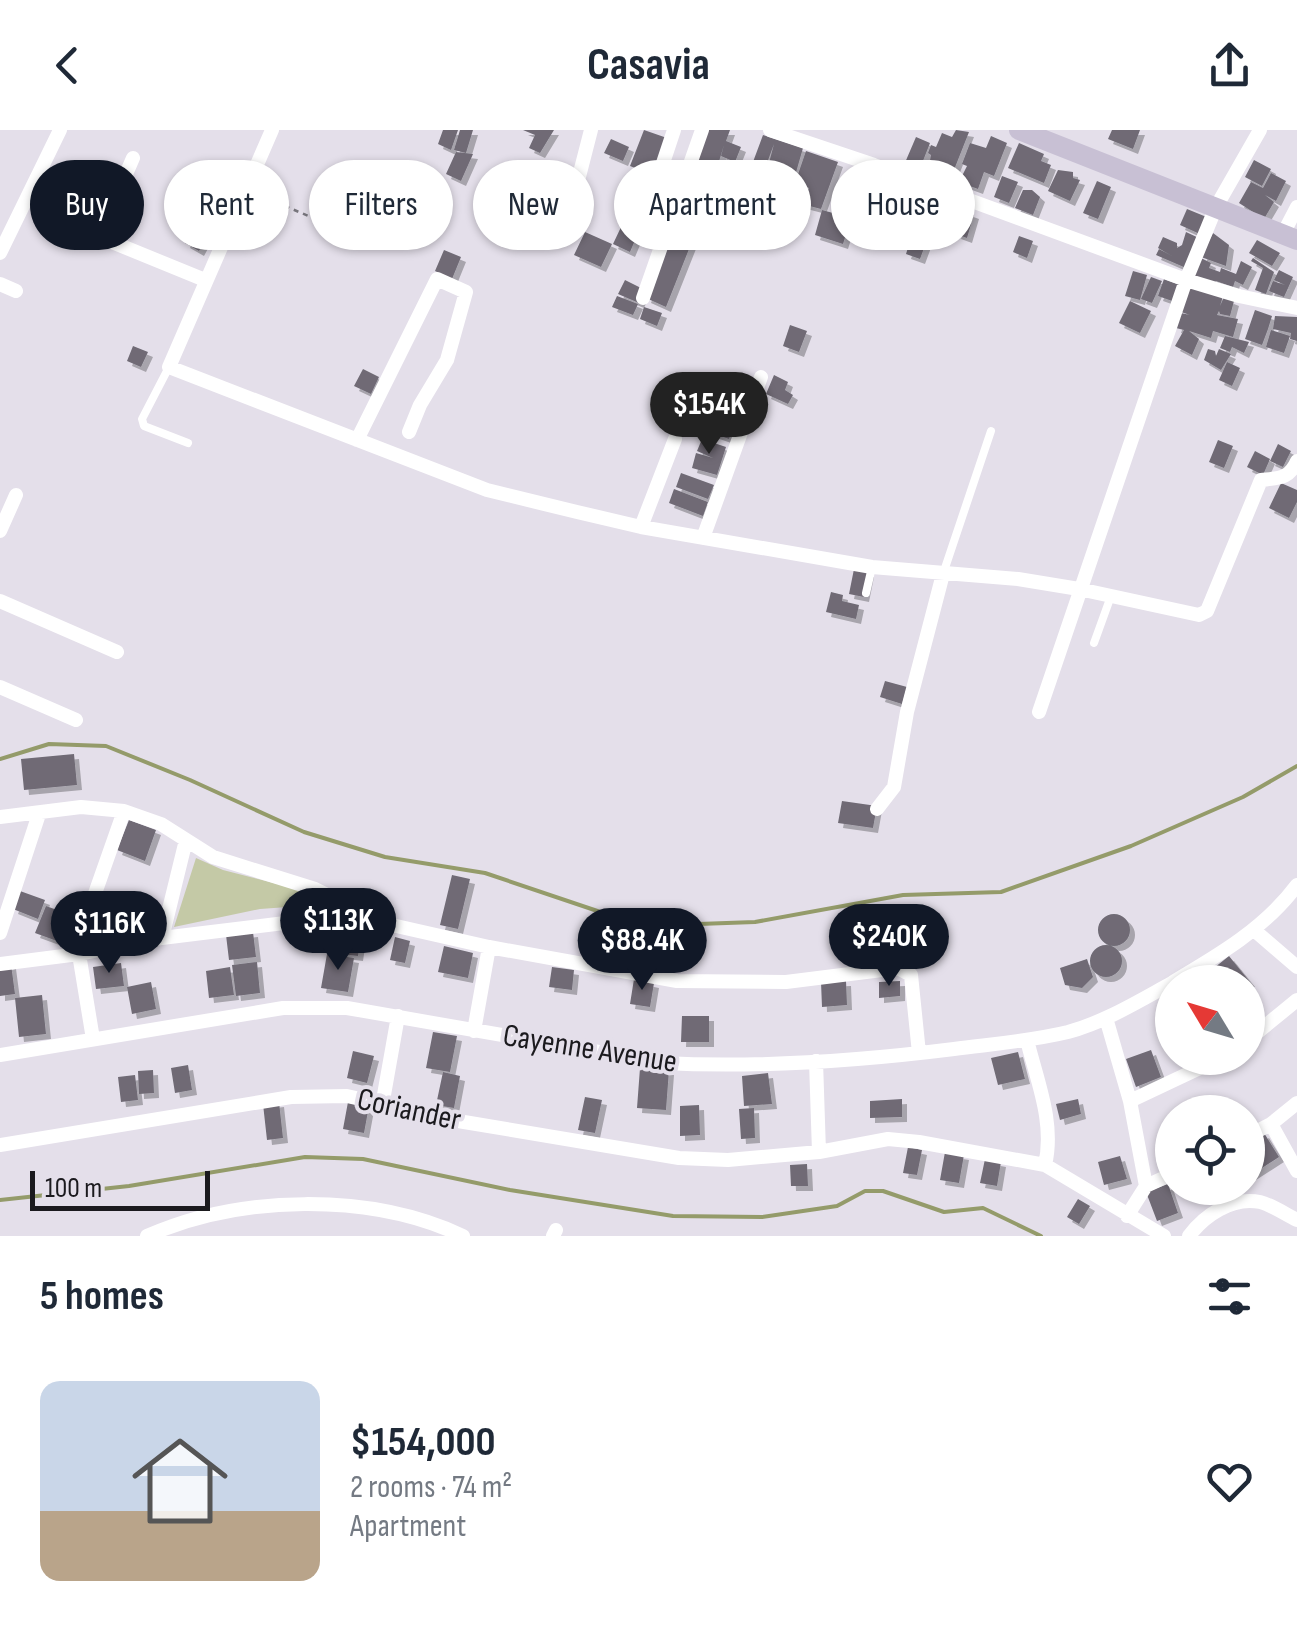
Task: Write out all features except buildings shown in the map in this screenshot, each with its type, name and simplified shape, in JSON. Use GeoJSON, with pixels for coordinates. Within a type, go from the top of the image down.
{"type":"FeatureCollection","features":[{"type":"Feature","properties":{"kind":"main road"},"geometry":{"type":"LineString","coordinates":[[1019,130],[1290,237]]}},
{"type":"Feature","properties":{"kind":"street"},"geometry":{"type":"LineString","coordinates":[[0,253],[60,130]]}},
{"type":"Feature","properties":{"kind":"street"},"geometry":{"type":"LineString","coordinates":[[259,160],[272,130]]}},
{"type":"Feature","properties":{"kind":"street"},"geometry":{"type":"LineString","coordinates":[[583,160],[592,130]]}},
{"type":"Feature","properties":{"kind":"street"},"geometry":{"type":"LineString","coordinates":[[664,160],[674,130]]}},
{"type":"Feature","properties":{"kind":"street"},"geometry":{"type":"LineString","coordinates":[[643,298],[702,130]]}},
{"type":"Feature","properties":{"kind":"street"},"geometry":{"type":"LineString","coordinates":[[770,130],[1186,280],[1297,308]]}},
{"type":"Feature","properties":{"kind":"street"},"geometry":{"type":"LineString","coordinates":[[1039,712],[1186,280],[1216,208],[1260,130]]}},
{"type":"Feature","properties":{"kind":"street"},"geometry":{"type":"LineString","coordinates":[[1290,237],[1297,207]]}},
{"type":"Feature","properties":{"kind":"street"},"geometry":{"type":"LineString","coordinates":[[133,250],[205,280]]}},
{"type":"Feature","properties":{"kind":"street"},"geometry":{"type":"LineString","coordinates":[[219,250],[169,367],[487,490],[641,526],[872,567],[1079,589],[1199,616],[1207,611],[1261,480],[1283,478],[1292,473],[1297,461]]}},
{"type":"Feature","properties":{"kind":"street"},"geometry":{"type":"LineString","coordinates":[[356,440],[436,279],[466,292],[447,360],[409,432]]}},
{"type":"Feature","properties":{"kind":"street"},"geometry":{"type":"LineString","coordinates":[[0,284],[16,292]]}},
{"type":"Feature","properties":{"kind":"street"},"geometry":{"type":"LineString","coordinates":[[703,538],[761,377]]}},
{"type":"Feature","properties":{"kind":"street"},"geometry":{"type":"LineString","coordinates":[[641,526],[675,438]]}},
{"type":"Feature","properties":{"kind":"street"},"geometry":{"type":"LineString","coordinates":[[1,525],[16,495]]}},
{"type":"Feature","properties":{"kind":"street"},"geometry":{"type":"LineString","coordinates":[[877,809],[894,787],[907,712],[944,574]]}},
{"type":"Feature","properties":{"kind":"street"},"geometry":{"type":"LineString","coordinates":[[0,601],[117,652]]}},
{"type":"Feature","properties":{"kind":"street"},"geometry":{"type":"LineString","coordinates":[[0,686],[76,720]]}},
{"type":"Feature","properties":{"kind":"street"},"geometry":{"type":"LineString","coordinates":[[0,817],[81,807],[124,811],[160,824],[213,857],[315,889],[382,923]]}},
{"type":"Feature","properties":{"kind":"street"},"geometry":{"type":"LineString","coordinates":[[92,1039],[79,954],[80,936],[124,811]]}},
{"type":"Feature","properties":{"kind":"street"},"geometry":{"type":"LineString","coordinates":[[0,933],[39,814]]}},
{"type":"Feature","properties":{"kind":"street"},"geometry":{"type":"LineString","coordinates":[[162,938],[186,840]]}},
{"type":"Feature","properties":{"kind":"street","name":"Cayenne Avenue"},"geometry":{"type":"LineString","coordinates":[[1201,965],[1254,930],[1297,885]]}},
{"type":"Feature","properties":{"kind":"street"},"geometry":{"type":"LineString","coordinates":[[0,964],[310,920],[382,923],[677,982],[786,982],[906,970],[914,985],[919,1053]]}},
{"type":"Feature","properties":{"kind":"street"},"geometry":{"type":"LineString","coordinates":[[1254,930],[1297,966]]}},
{"type":"Feature","properties":{"kind":"street"},"geometry":{"type":"LineString","coordinates":[[474,1030],[489,947]]}},
{"type":"Feature","properties":{"kind":"street","name":"Cayenne Avenue"},"geometry":{"type":"LineString","coordinates":[[0,1055],[315,1006],[398,1016],[662,1062],[706,1065],[816,1061],[919,1053],[1068,1032],[1155,992]]}},
{"type":"Feature","properties":{"kind":"street"},"geometry":{"type":"LineString","coordinates":[[1265,1026],[1297,1000]]}},
{"type":"Feature","properties":{"kind":"street"},"geometry":{"type":"LineString","coordinates":[[382,1106],[398,1016]]}},
{"type":"Feature","properties":{"kind":"street"},"geometry":{"type":"LineString","coordinates":[[1106,1018],[1130,1101],[1146,1186]]}},
{"type":"Feature","properties":{"kind":"street"},"geometry":{"type":"LineString","coordinates":[[1027,1040],[1049,1127],[1045,1165],[1164,1236]]}},
{"type":"Feature","properties":{"kind":"street"},"geometry":{"type":"LineString","coordinates":[[816,1061],[818,1152]]}},
{"type":"Feature","properties":{"kind":"street"},"geometry":{"type":"LineString","coordinates":[[1130,1101],[1188,1075]]}},
{"type":"Feature","properties":{"kind":"street","name":"Coriander"},"geometry":{"type":"LineString","coordinates":[[0,1145],[291,1097],[347,1096],[382,1106],[679,1158],[728,1160],[818,1152],[888,1140],[1045,1165]]}},
{"type":"Feature","properties":{"kind":"street"},"geometry":{"type":"LineString","coordinates":[[1265,1127],[1297,1103]]}},
{"type":"Feature","properties":{"kind":"street"},"geometry":{"type":"LineString","coordinates":[[1271,1124],[1297,1171]]}},
{"type":"Feature","properties":{"kind":"street"},"geometry":{"type":"LineString","coordinates":[[1127,1216],[1146,1186],[1155,1182]]}},
{"type":"Feature","properties":{"kind":"street"},"geometry":{"type":"LineString","coordinates":[[1189,1236],[1210,1215],[1239,1203],[1261,1202],[1297,1220]]}},
{"type":"Feature","properties":{"kind":"street"},"geometry":{"type":"LineString","coordinates":[[146,1236],[174,1224],[240,1208],[317,1204],[386,1212],[455,1234]]}},
{"type":"Feature","properties":{"kind":"lane"},"geometry":{"type":"LineString","coordinates":[[169,367],[142,418],[144,426],[188,442]]}},
{"type":"Feature","properties":{"kind":"lane"},"geometry":{"type":"LineString","coordinates":[[944,574],[991,431]]}},
{"type":"Feature","properties":{"kind":"lane"},"geometry":{"type":"LineString","coordinates":[[866,593],[872,567]]}},
{"type":"Feature","properties":{"kind":"lane"},"geometry":{"type":"LineString","coordinates":[[1094,643],[1111,596]]}},
{"type":"Feature","properties":{"kind":"green space"},"geometry":{"type":"Polygon","coordinates":[[[196,858],[223,870],[317,894],[322,900],[315,905],[260,909],[174,927],[196,858]]]}},
{"type":"Feature","properties":{"kind":"waterway"},"geometry":{"type":"LineString","coordinates":[[0,759],[49,744],[106,746],[304,832],[385,857],[485,873],[642,926],[755,922],[903,895],[1001,892],[1131,846],[1243,797],[1297,766]]}},
{"type":"Feature","properties":{"kind":"waterway"},"geometry":{"type":"LineString","coordinates":[[0,1200],[129,1186],[305,1157],[363,1159],[510,1190],[673,1216],[762,1217],[837,1206],[865,1191],[883,1191],[944,1212],[983,1208],[1041,1236]]}}]}
